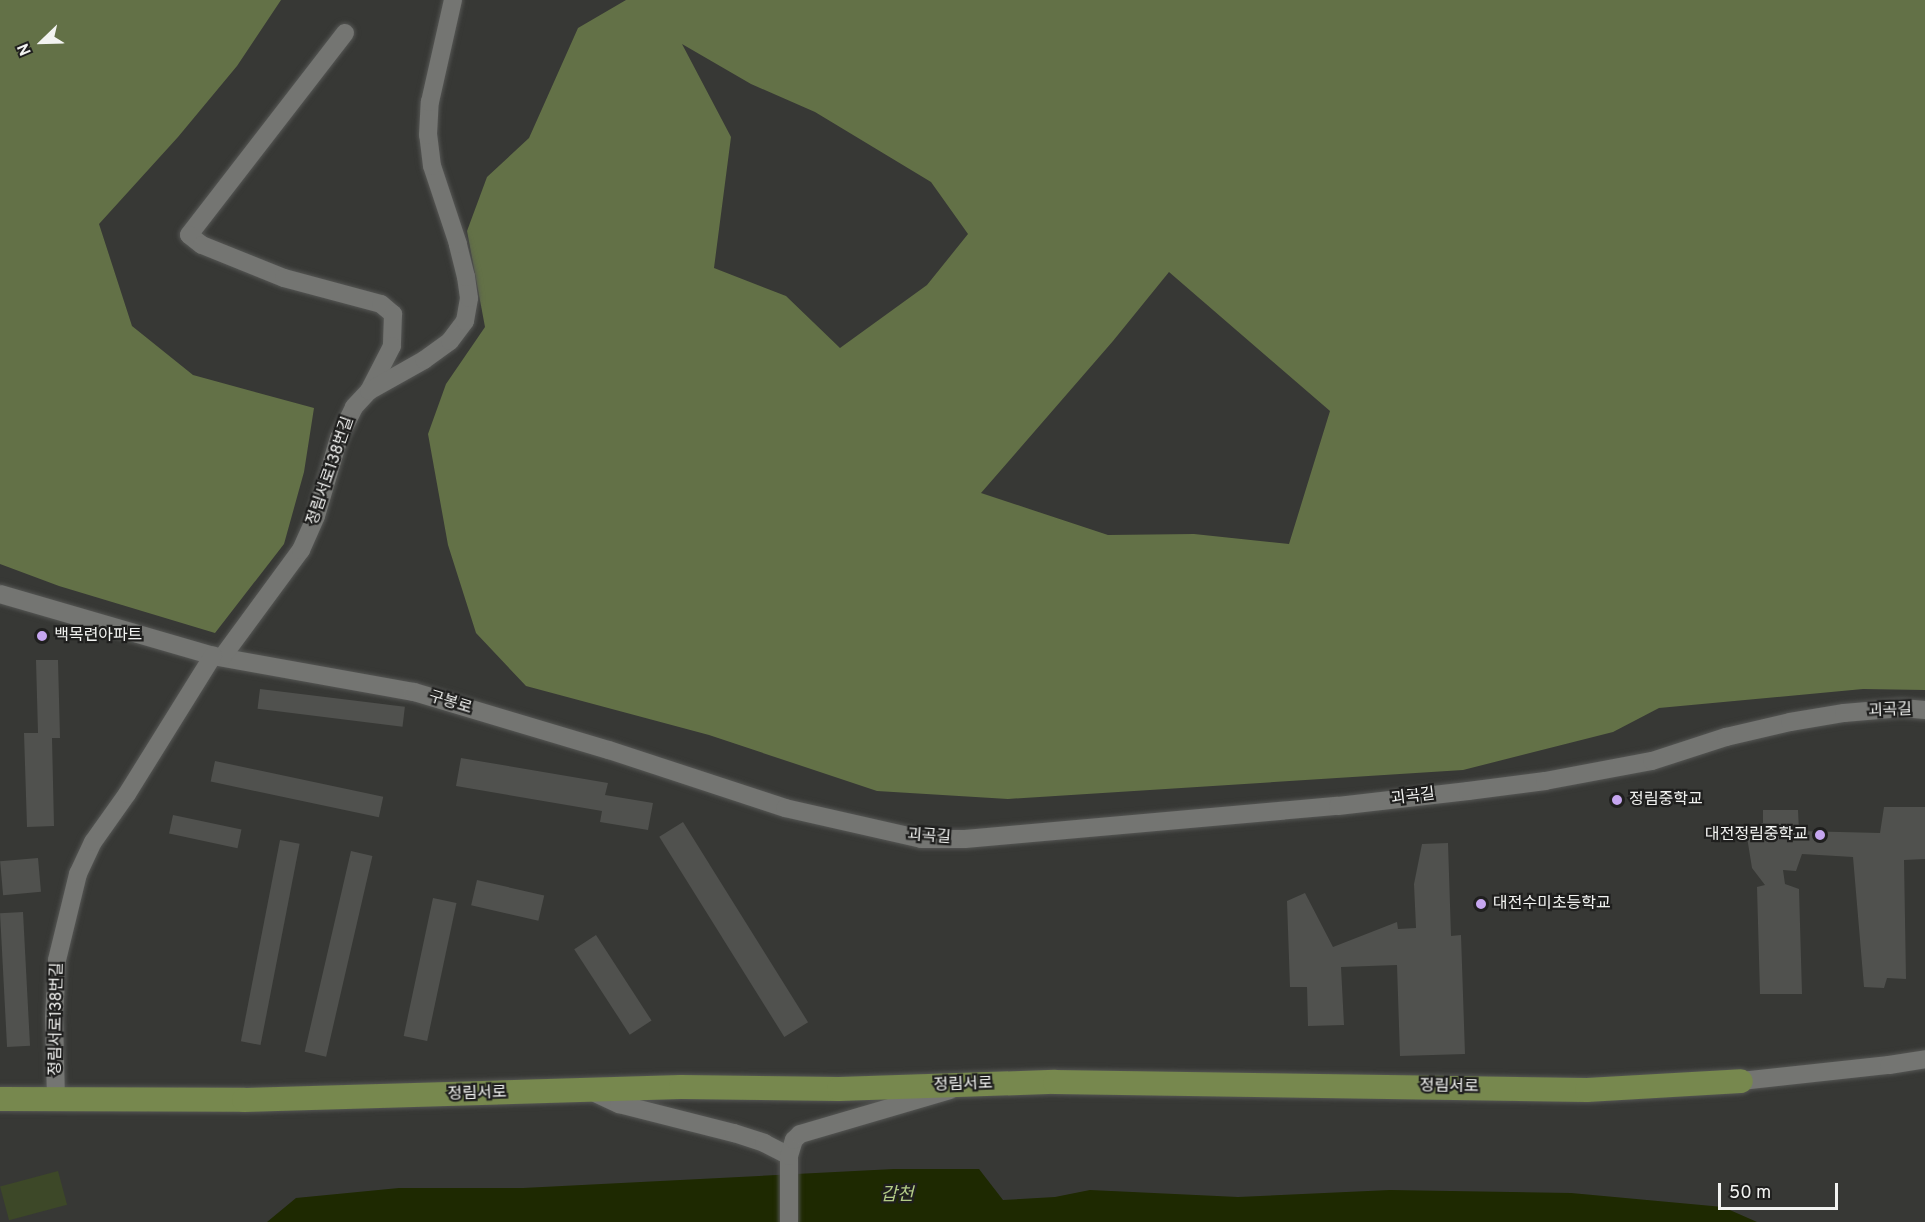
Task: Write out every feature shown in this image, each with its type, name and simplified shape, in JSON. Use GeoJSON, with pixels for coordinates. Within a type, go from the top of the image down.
{"type":"FeatureCollection","features":[{"type":"Feature","properties":{"kind":"main road","name":"정림서로"},"geometry":{"type":"LineString","coordinates":[[0,1099],[244,1100],[681,1087],[839,1089],[1055,1082],[1587,1090],[1742,1081]]}},
{"type":"Feature","properties":{"kind":"street","name":"정림서로138번길"},"geometry":{"type":"LineString","coordinates":[[56,1099],[54,1018],[57,960],[78,874],[93,842],[218,656],[301,550],[316,516],[339,438],[354,407],[369,391],[424,360],[450,341],[465,321],[469,298],[466,277],[458,244],[432,166],[428,135],[430,102],[453,0]]}},
{"type":"Feature","properties":{"kind":"street"},"geometry":{"type":"LineString","coordinates":[[345,33],[189,235],[201,245],[284,278],[381,304],[393,314],[392,346],[369,391]]}},
{"type":"Feature","properties":{"kind":"street","name":"구봉로"},"geometry":{"type":"LineString","coordinates":[[0,594],[218,656],[414,692],[609,750],[785,808],[895,834]]}},
{"type":"Feature","properties":{"kind":"street","name":"괴곡길"},"geometry":{"type":"LineString","coordinates":[[895,834],[921,839],[965,839],[1338,806],[1468,791],[1545,781],[1652,761],[1726,736],[1811,718],[1902,708],[1925,710]]}},
{"type":"Feature","properties":{"kind":"street","name":"정림서로"},"geometry":{"type":"LineString","coordinates":[[1742,1081],[1925,1059]]}},
{"type":"Feature","properties":{"kind":"street"},"geometry":{"type":"LineString","coordinates":[[789,1222],[789,1162],[794,1140],[800,1134],[942,1094],[959,1086]]}},
{"type":"Feature","properties":{"kind":"street"},"geometry":{"type":"LineString","coordinates":[[591,1091],[619,1104],[764,1143],[789,1162]]}},
{"type":"Feature","properties":{"kind":"shaded area"},"geometry":{"type":"Polygon","coordinates":[[[0,0],[281,0],[237,66],[178,137],[99,224],[132,326],[193,375],[314,408],[304,472],[284,544],[215,633],[59,586],[0,564],[0,0]]]}},
{"type":"Feature","properties":{"kind":"shaded area"},"geometry":{"type":"Polygon","coordinates":[[[626,0],[1925,0],[1925,690],[1863,689],[1659,708],[1613,732],[1463,770],[1008,799],[877,791],[709,735],[526,686],[476,633],[448,545],[428,434],[446,384],[485,327],[467,231],[487,177],[529,138],[578,28],[626,0]],[[682,44],[731,137],[714,268],[786,296],[840,348],[927,285],[968,234],[931,182],[815,112],[751,84],[682,44]],[[1169,272],[1113,341],[981,493],[1108,535],[1194,534],[1289,544],[1330,411],[1169,272]]]}},
{"type":"Feature","properties":{"kind":"shaded area"},"geometry":{"type":"Polygon","coordinates":[[[58,1171],[67,1205],[9,1220],[0,1187],[58,1171]]]}},
{"type":"Feature","properties":{"kind":"water","name":"갑천"},"geometry":{"type":"Polygon","coordinates":[[[894,1169],[979,1169],[1003,1200],[1055,1197],[1090,1190],[1238,1197],[1390,1190],[1571,1193],[1723,1207],[1757,1222],[267,1222],[296,1198],[399,1188],[523,1188],[894,1169]]]}},
{"type":"Feature","properties":{"kind":"building"},"geometry":{"type":"Polygon","coordinates":[[[36,660],[58,660],[60,738],[52,738],[54,826],[27,827],[24,733],[38,733],[36,660]]]}},
{"type":"Feature","properties":{"kind":"building"},"geometry":{"type":"Polygon","coordinates":[[[260,689],[405,707],[402,727],[258,709],[260,689]]]}},
{"type":"Feature","properties":{"kind":"building"},"geometry":{"type":"Polygon","coordinates":[[[461,758],[608,783],[605,795],[653,803],[648,830],[600,822],[602,811],[456,786],[461,758]]]}},
{"type":"Feature","properties":{"kind":"building"},"geometry":{"type":"Polygon","coordinates":[[[215,761],[383,797],[379,817],[211,782],[215,761]]]}},
{"type":"Feature","properties":{"kind":"building"},"geometry":{"type":"Polygon","coordinates":[[[1884,807],[1925,807],[1925,859],[1904,860],[1906,979],[1887,978],[1884,988],[1864,987],[1853,857],[1802,854],[1796,871],[1783,870],[1785,884],[1799,889],[1802,994],[1760,994],[1757,887],[1765,885],[1752,868],[1747,837],[1755,826],[1763,823],[1763,810],[1798,810],[1799,831],[1880,833],[1884,807]]]}},
{"type":"Feature","properties":{"kind":"building"},"geometry":{"type":"Polygon","coordinates":[[[173,815],[241,830],[238,848],[169,834],[173,815]]]}},
{"type":"Feature","properties":{"kind":"building"},"geometry":{"type":"Polygon","coordinates":[[[683,822],[808,1022],[784,1037],[659,837],[683,822]]]}},
{"type":"Feature","properties":{"kind":"building"},"geometry":{"type":"Polygon","coordinates":[[[280,840],[300,844],[261,1045],[241,1041],[280,840]]]}},
{"type":"Feature","properties":{"kind":"building"},"geometry":{"type":"Polygon","coordinates":[[[1448,843],[1451,936],[1461,935],[1465,1054],[1400,1056],[1397,965],[1341,967],[1344,1025],[1308,1026],[1307,987],[1290,987],[1287,901],[1305,893],[1333,947],[1397,922],[1398,929],[1416,928],[1414,884],[1422,844],[1448,843]]]}},
{"type":"Feature","properties":{"kind":"building"},"geometry":{"type":"Polygon","coordinates":[[[351,851],[372,856],[326,1057],[305,1052],[351,851]]]}},
{"type":"Feature","properties":{"kind":"building"},"geometry":{"type":"Polygon","coordinates":[[[38,858],[41,892],[3,895],[0,861],[38,858]]]}},
{"type":"Feature","properties":{"kind":"building"},"geometry":{"type":"Polygon","coordinates":[[[477,880],[544,896],[538,921],[471,905],[477,880]]]}},
{"type":"Feature","properties":{"kind":"building"},"geometry":{"type":"Polygon","coordinates":[[[433,898],[456,903],[427,1041],[404,1036],[433,898]]]}},
{"type":"Feature","properties":{"kind":"building"},"geometry":{"type":"Polygon","coordinates":[[[23,912],[30,1046],[7,1047],[0,913],[23,912]]]}},
{"type":"Feature","properties":{"kind":"building"},"geometry":{"type":"Polygon","coordinates":[[[596,935],[652,1021],[630,1035],[574,949],[596,935]]]}},
{"type":"Feature","properties":{"kind":"place","name":"백목련아파트"},"geometry":{"type":"Point","coordinates":[42,636]}},
{"type":"Feature","properties":{"kind":"place","name":"정림중학교"},"geometry":{"type":"Point","coordinates":[1617,800]}},
{"type":"Feature","properties":{"kind":"place","name":"대전정림중학교"},"geometry":{"type":"Point","coordinates":[1820,835]}},
{"type":"Feature","properties":{"kind":"place","name":"대전수미초등학교"},"geometry":{"type":"Point","coordinates":[1481,904]}}]}
